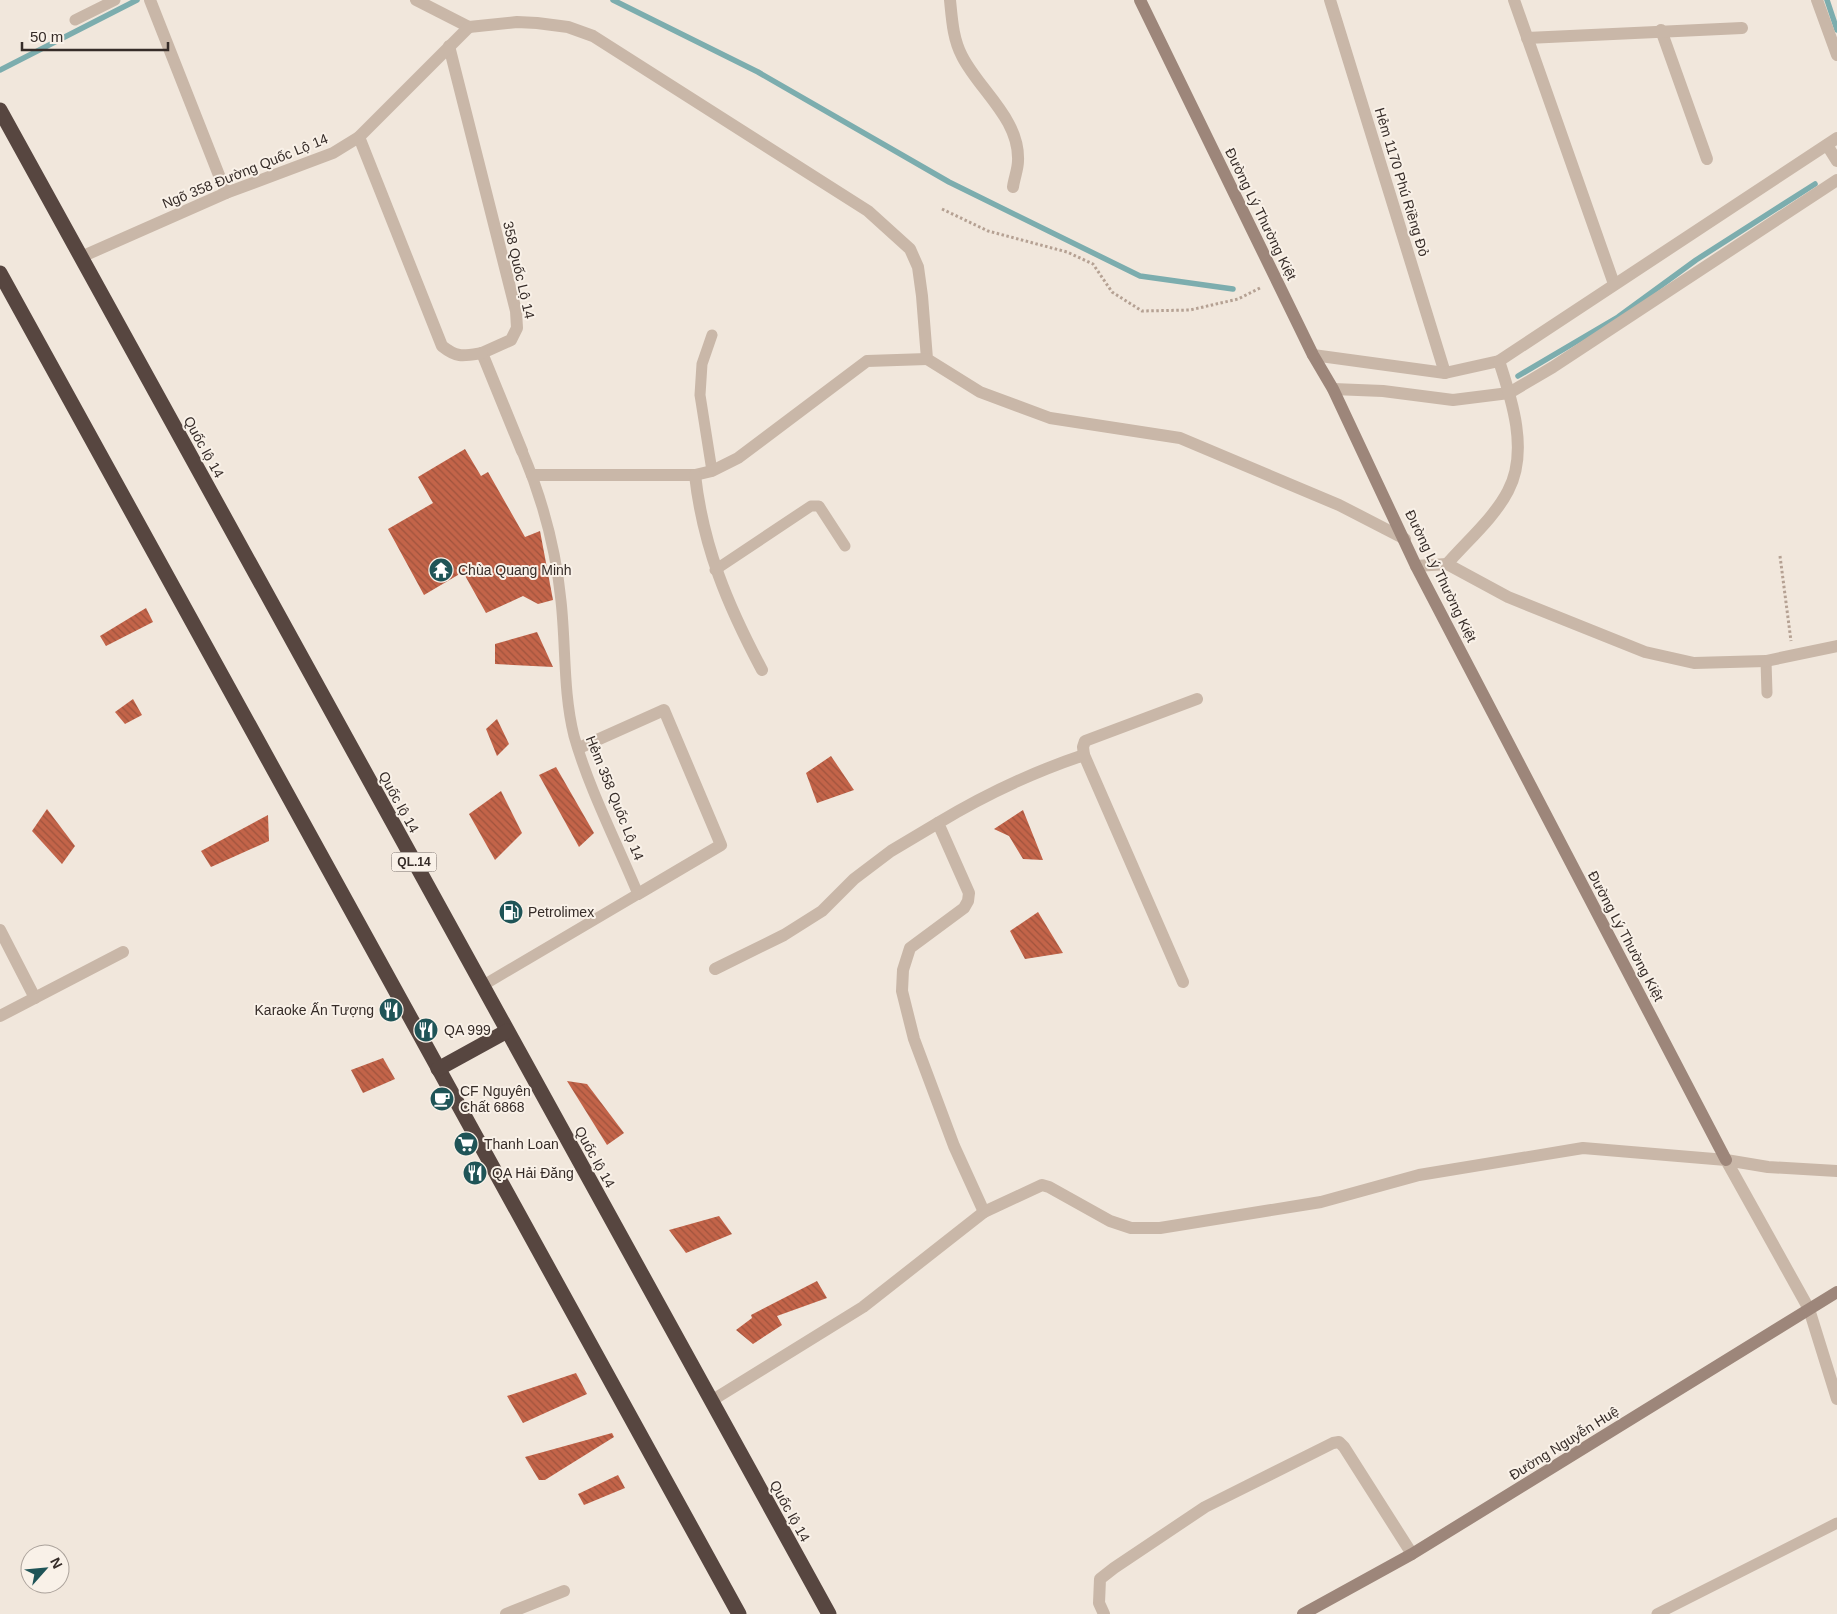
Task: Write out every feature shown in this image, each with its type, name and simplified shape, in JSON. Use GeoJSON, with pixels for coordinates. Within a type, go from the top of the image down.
{"type":"FeatureCollection","features":[{"type":"Feature","properties":{"kind":"highway","name":"Quốc lộ 14"},"geometry":{"type":"LineString","coordinates":[[0,110],[829,1614]]}},
{"type":"Feature","properties":{"kind":"highway"},"geometry":{"type":"LineString","coordinates":[[0,273],[739,1614]]}},
{"type":"Feature","properties":{"kind":"highway"},"geometry":{"type":"LineString","coordinates":[[438,1069],[507,1031]]}},
{"type":"Feature","properties":{"kind":"street"},"geometry":{"type":"LineString","coordinates":[[150,0],[226,193]]}},
{"type":"Feature","properties":{"kind":"street"},"geometry":{"type":"LineString","coordinates":[[416,0],[469,27],[517,22],[537,23],[568,27],[593,36],[868,210],[910,248],[918,267],[927,358]]}},
{"type":"Feature","properties":{"kind":"street"},"geometry":{"type":"LineString","coordinates":[[950,0],[954,38],[962,57],[1006,119],[1016,145],[1018,161],[1013,187]]}},
{"type":"Feature","properties":{"kind":"street","name":"Đường Lý Thường Kiệt"},"geometry":{"type":"LineString","coordinates":[[1140,0],[1313,355],[1333,389],[1405,539],[1416,566],[1726,1160]]}},
{"type":"Feature","properties":{"kind":"street","name":"Hẻm 1170 Phú Riềng Đỏ"},"geometry":{"type":"LineString","coordinates":[[1330,0],[1445,373]]}},
{"type":"Feature","properties":{"kind":"street"},"geometry":{"type":"LineString","coordinates":[[1514,0],[1614,284]]}},
{"type":"Feature","properties":{"kind":"street"},"geometry":{"type":"LineString","coordinates":[[1816,0],[1837,55]]}},
{"type":"Feature","properties":{"kind":"street","name":"Ngõ 358 Đường Quốc Lộ 14"},"geometry":{"type":"LineString","coordinates":[[81,257],[226,193],[333,153],[359,137],[469,27]]}},
{"type":"Feature","properties":{"kind":"street"},"geometry":{"type":"LineString","coordinates":[[1527,38],[1661,30],[1742,28]]}},
{"type":"Feature","properties":{"kind":"street"},"geometry":{"type":"LineString","coordinates":[[1661,30],[1706,159]]}},
{"type":"Feature","properties":{"kind":"street","name":"358 Quốc Lộ 14"},"geometry":{"type":"LineString","coordinates":[[359,137],[442,346],[453,355],[466,356],[482,353],[511,340],[517,328],[516,311],[449,46]]}},
{"type":"Feature","properties":{"kind":"street"},"geometry":{"type":"LineString","coordinates":[[1313,355],[1445,373],[1499,361],[1832,141],[1837,161]]}},
{"type":"Feature","properties":{"kind":"street"},"geometry":{"type":"LineString","coordinates":[[1333,389],[1383,392],[1453,400],[1509,392],[1553,367],[1837,180]]}},
{"type":"Feature","properties":{"kind":"street"},"geometry":{"type":"LineString","coordinates":[[482,353],[522,451]]}},
{"type":"Feature","properties":{"kind":"street"},"geometry":{"type":"LineString","coordinates":[[532,475],[695,475],[712,470],[738,458],[867,362],[927,358],[980,392],[1050,418],[1180,438],[1339,505],[1405,539]]}},
{"type":"Feature","properties":{"kind":"street"},"geometry":{"type":"LineString","coordinates":[[1447,564],[1499,506],[1514,477],[1517,436],[1509,392],[1499,361]]}},
{"type":"Feature","properties":{"kind":"street"},"geometry":{"type":"LineString","coordinates":[[695,475],[698,499],[715,570],[742,633],[762,670]]}},
{"type":"Feature","properties":{"kind":"street"},"geometry":{"type":"LineString","coordinates":[[1416,566],[1447,564],[1508,597],[1645,652],[1694,663],[1766,661],[1837,646]]}},
{"type":"Feature","properties":{"kind":"street"},"geometry":{"type":"LineString","coordinates":[[1183,982],[1084,755],[1083,747],[1085,741],[1198,698]]}},
{"type":"Feature","properties":{"kind":"street"},"geometry":{"type":"LineString","coordinates":[[579,748],[664,710],[721,845],[638,894]]}},
{"type":"Feature","properties":{"kind":"street"},"geometry":{"type":"LineString","coordinates":[[715,969],[784,935],[822,911],[854,879],[891,851],[987,794],[1038,770],[1084,755]]}},
{"type":"Feature","properties":{"kind":"street"},"geometry":{"type":"LineString","coordinates":[[938,823],[969,892],[968,901],[964,908],[910,948],[903,970],[902,992],[914,1039],[954,1146],[984,1212]]}},
{"type":"Feature","properties":{"kind":"street"},"geometry":{"type":"LineString","coordinates":[[0,930],[35,998]]}},
{"type":"Feature","properties":{"kind":"street"},"geometry":{"type":"LineString","coordinates":[[0,1016],[123,952]]}},
{"type":"Feature","properties":{"kind":"street"},"geometry":{"type":"LineString","coordinates":[[711,1401],[863,1307],[984,1212],[1042,1186],[1049,1186],[1110,1221],[1132,1228],[1160,1228],[1321,1202],[1419,1174],[1583,1148],[1726,1160],[1768,1167],[1837,1171]]}},
{"type":"Feature","properties":{"kind":"street"},"geometry":{"type":"LineString","coordinates":[[1726,1160],[1809,1309],[1837,1399]]}},
{"type":"Feature","properties":{"kind":"street","name":"Đường Nguyễn Huệ"},"geometry":{"type":"LineString","coordinates":[[1303,1614],[1412,1554],[1837,1292]]}},
{"type":"Feature","properties":{"kind":"street"},"geometry":{"type":"LineString","coordinates":[[1104,1614],[1099,1603],[1100,1579],[1114,1568],[1205,1507],[1333,1443],[1339,1442],[1344,1447],[1412,1554]]}},
{"type":"Feature","properties":{"kind":"street"},"geometry":{"type":"LineString","coordinates":[[506,1614],[564,1591]]}},
{"type":"Feature","properties":{"kind":"lane"},"geometry":{"type":"LineString","coordinates":[[75,20],[114,0]]}},
{"type":"Feature","properties":{"kind":"lane"},"geometry":{"type":"LineString","coordinates":[[712,335],[702,364],[700,395],[712,470]]}},
{"type":"Feature","properties":{"kind":"lane"},"geometry":{"type":"LineString","coordinates":[[522,451],[532,475]]}},
{"type":"Feature","properties":{"kind":"lane","name":"Hẻm 358 Quốc Lộ 14"},"geometry":{"type":"LineString","coordinates":[[532,475],[555,557],[561,602],[568,702],[579,748],[638,894]]}},
{"type":"Feature","properties":{"kind":"lane"},"geometry":{"type":"LineString","coordinates":[[715,570],[811,506],[819,506],[845,546]]}},
{"type":"Feature","properties":{"kind":"lane"},"geometry":{"type":"LineString","coordinates":[[1766,661],[1767,693]]}},
{"type":"Feature","properties":{"kind":"lane"},"geometry":{"type":"LineString","coordinates":[[482,986],[638,894]]}},
{"type":"Feature","properties":{"kind":"lane"},"geometry":{"type":"LineString","coordinates":[[1657,1614],[1837,1523]]}},
{"type":"Feature","properties":{"kind":"path"},"geometry":{"type":"LineString","coordinates":[[942,209],[988,231],[1067,252],[1093,264],[1112,292],[1142,311],[1190,310],[1238,299],[1276,280]]}},
{"type":"Feature","properties":{"kind":"path"},"geometry":{"type":"LineString","coordinates":[[1780,556],[1793,656]]}},
{"type":"Feature","properties":{"kind":"building"},"geometry":{"type":"Polygon","coordinates":[[[465,449],[481,476],[488,472],[525,537],[540,531],[553,600],[538,604],[523,596],[486,613],[463,572],[424,595],[388,529],[433,503],[418,477],[465,449]]]}},
{"type":"Feature","properties":{"kind":"building"},"geometry":{"type":"Polygon","coordinates":[[[146,608],[153,622],[106,646],[100,636],[146,608]]]}},
{"type":"Feature","properties":{"kind":"building"},"geometry":{"type":"Polygon","coordinates":[[[537,632],[553,667],[495,664],[495,644],[537,632]]]}},
{"type":"Feature","properties":{"kind":"building"},"geometry":{"type":"Polygon","coordinates":[[[133,699],[142,715],[125,724],[115,712],[133,699]]]}},
{"type":"Feature","properties":{"kind":"building"},"geometry":{"type":"Polygon","coordinates":[[[497,719],[509,744],[497,756],[486,729],[497,719]]]}},
{"type":"Feature","properties":{"kind":"building"},"geometry":{"type":"Polygon","coordinates":[[[831,756],[854,790],[817,803],[806,773],[831,756]]]}},
{"type":"Feature","properties":{"kind":"building"},"geometry":{"type":"Polygon","coordinates":[[[556,767],[594,833],[579,847],[539,775],[556,767]]]}},
{"type":"Feature","properties":{"kind":"building"},"geometry":{"type":"Polygon","coordinates":[[[501,791],[522,833],[495,860],[469,814],[501,791]]]}},
{"type":"Feature","properties":{"kind":"building"},"geometry":{"type":"Polygon","coordinates":[[[47,809],[75,846],[62,864],[32,831],[47,809]]]}},
{"type":"Feature","properties":{"kind":"building"},"geometry":{"type":"Polygon","coordinates":[[[1023,810],[1043,860],[1023,859],[1009,836],[994,829],[1023,810]]]}},
{"type":"Feature","properties":{"kind":"building"},"geometry":{"type":"Polygon","coordinates":[[[268,815],[269,841],[211,867],[201,851],[268,815]]]}},
{"type":"Feature","properties":{"kind":"building"},"geometry":{"type":"Polygon","coordinates":[[[1038,912],[1063,953],[1025,959],[1010,931],[1038,912]]]}},
{"type":"Feature","properties":{"kind":"building"},"geometry":{"type":"Polygon","coordinates":[[[383,1058],[395,1079],[363,1093],[351,1070],[383,1058]]]}},
{"type":"Feature","properties":{"kind":"building"},"geometry":{"type":"Polygon","coordinates":[[[567,1081],[587,1084],[624,1133],[607,1145],[567,1081]]]}},
{"type":"Feature","properties":{"kind":"building"},"geometry":{"type":"Polygon","coordinates":[[[719,1216],[732,1234],[686,1253],[669,1230],[719,1216]]]}},
{"type":"Feature","properties":{"kind":"building"},"geometry":{"type":"Polygon","coordinates":[[[817,1281],[827,1298],[777,1316],[782,1325],[753,1344],[736,1330],[752,1318],[751,1315],[817,1281]]]}},
{"type":"Feature","properties":{"kind":"building"},"geometry":{"type":"Polygon","coordinates":[[[576,1373],[587,1394],[523,1423],[507,1396],[576,1373]]]}},
{"type":"Feature","properties":{"kind":"building"},"geometry":{"type":"Polygon","coordinates":[[[612,1433],[614,1437],[545,1480],[539,1480],[525,1457],[612,1433]]]}},
{"type":"Feature","properties":{"kind":"building"},"geometry":{"type":"Polygon","coordinates":[[[618,1475],[625,1488],[584,1505],[578,1494],[618,1475]]]}},
{"type":"Feature","properties":{"kind":"waterway"},"geometry":{"type":"LineString","coordinates":[[0,70],[137,0]]}},
{"type":"Feature","properties":{"kind":"waterway"},"geometry":{"type":"LineString","coordinates":[[613,0],[758,72],[949,182],[1140,276],[1233,289]]}},
{"type":"Feature","properties":{"kind":"waterway"},"geometry":{"type":"LineString","coordinates":[[1827,0],[1837,30]]}},
{"type":"Feature","properties":{"kind":"waterway"},"geometry":{"type":"LineString","coordinates":[[1518,376],[1618,317],[1696,260],[1815,184]]}},
{"type":"Feature","properties":{"kind":"place","name":"Chùa Quang Minh"},"geometry":{"type":"Point","coordinates":[441,570]}},
{"type":"Feature","properties":{"kind":"place","name":"Petrolimex"},"geometry":{"type":"Point","coordinates":[511,912]}},
{"type":"Feature","properties":{"kind":"place","name":"Karaoke Ấn Tượng"},"geometry":{"type":"Point","coordinates":[391,1010]}},
{"type":"Feature","properties":{"kind":"place","name":"QA 999"},"geometry":{"type":"Point","coordinates":[426,1030]}},
{"type":"Feature","properties":{"kind":"place","name":"CF Nguyên Chất 6868"},"geometry":{"type":"Point","coordinates":[442,1099]}},
{"type":"Feature","properties":{"kind":"place","name":"Thanh Loan"},"geometry":{"type":"Point","coordinates":[466,1144]}},
{"type":"Feature","properties":{"kind":"place","name":"QA Hải Đăng"},"geometry":{"type":"Point","coordinates":[475,1173]}}]}
